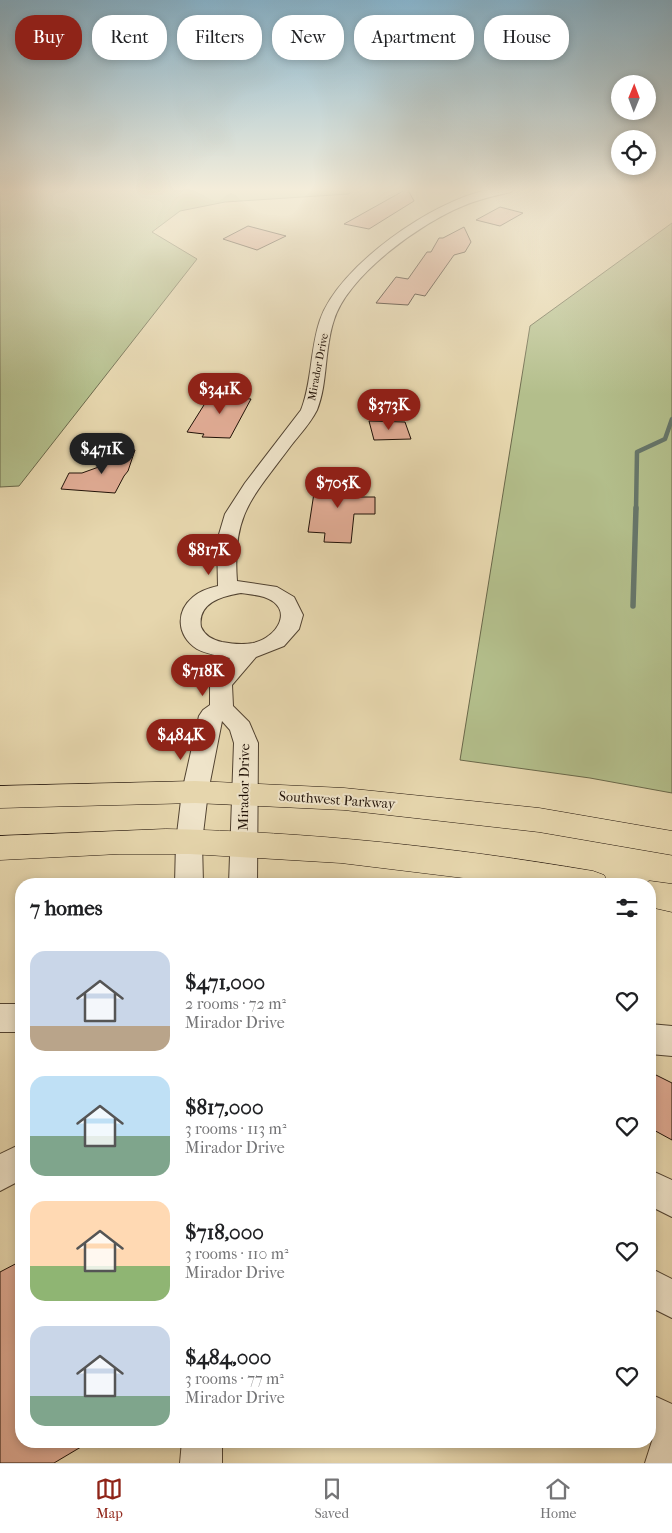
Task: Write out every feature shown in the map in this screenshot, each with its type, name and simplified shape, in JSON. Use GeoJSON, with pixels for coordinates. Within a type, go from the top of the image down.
{"type":"FeatureCollection","features":[{"type":"Feature","properties":{"kind":"main road","name":"Southwest Parkway"},"geometry":{"type":"LineString","coordinates":[[0,797],[195,792],[344,799],[509,816],[672,843]]}},
{"type":"Feature","properties":{"kind":"main road"},"geometry":{"type":"LineString","coordinates":[[0,848],[189,842],[243,844],[451,862],[554,878]]}},
{"type":"Feature","properties":{"kind":"main road"},"geometry":{"type":"LineString","coordinates":[[656,895],[672,898]]}},
{"type":"Feature","properties":{"kind":"street","name":"Mirador Drive"},"geometry":{"type":"LineString","coordinates":[[228,589],[225,559],[229,529],[234,514],[252,486],[309,410],[316,389],[316,373],[328,314],[374,258]]}},
{"type":"Feature","properties":{"kind":"street"},"geometry":{"type":"LineString","coordinates":[[254,587],[267,590],[286,601],[291,609],[292,617],[290,626],[285,634],[264,647],[249,651],[233,652],[207,645],[195,636],[190,627],[190,617],[194,608],[214,593],[228,589],[254,587]]}},
{"type":"Feature","properties":{"kind":"street"},"geometry":{"type":"LineString","coordinates":[[207,645],[210,653],[212,676],[221,683]]}},
{"type":"Feature","properties":{"kind":"street"},"geometry":{"type":"LineString","coordinates":[[189,878],[189,842],[195,792],[211,716],[222,709],[221,683],[249,651]]}},
{"type":"Feature","properties":{"kind":"street","name":"Mirador Drive"},"geometry":{"type":"LineString","coordinates":[[222,709],[234,717],[245,732],[243,878]]}},
{"type":"Feature","properties":{"kind":"street"},"geometry":{"type":"LineString","coordinates":[[0,1018],[15,1018]]}},
{"type":"Feature","properties":{"kind":"street"},"geometry":{"type":"LineString","coordinates":[[656,1040],[672,1041]]}},
{"type":"Feature","properties":{"kind":"street"},"geometry":{"type":"LineString","coordinates":[[0,1174],[15,1165]]}},
{"type":"Feature","properties":{"kind":"street"},"geometry":{"type":"LineString","coordinates":[[656,1190],[672,1199]]}},
{"type":"Feature","properties":{"kind":"street"},"geometry":{"type":"LineString","coordinates":[[656,1290],[672,1299]]}},
{"type":"Feature","properties":{"kind":"street"},"geometry":{"type":"LineString","coordinates":[[656,1418],[672,1427]]}},
{"type":"Feature","properties":{"kind":"street"},"geometry":{"type":"LineString","coordinates":[[666,1463],[672,1441]]}},
{"type":"Feature","properties":{"kind":"street"},"geometry":{"type":"LineString","coordinates":[[201,1463],[202,1448]]}},
{"type":"Feature","properties":{"kind":"green space"},"geometry":{"type":"Polygon","coordinates":[[[0,258],[197,259],[19,486],[0,487],[0,258]]]}},
{"type":"Feature","properties":{"kind":"green space"},"geometry":{"type":"Polygon","coordinates":[[[623,258],[672,258],[672,793],[590,778],[460,760],[530,326],[623,258]]]}},
{"type":"Feature","properties":{"kind":"building"},"geometry":{"type":"Polygon","coordinates":[[[423,258],[452,258],[425,296],[415,294],[408,305],[376,303],[396,277],[408,279],[423,258]]]}},
{"type":"Feature","properties":{"kind":"building"},"geometry":{"type":"Polygon","coordinates":[[[214,389],[242,393],[239,398],[251,399],[230,438],[202,437],[204,434],[187,432],[214,389]]]}},
{"type":"Feature","properties":{"kind":"building"},"geometry":{"type":"Polygon","coordinates":[[[369,421],[405,422],[411,439],[374,440],[369,421]]]}},
{"type":"Feature","properties":{"kind":"building"},"geometry":{"type":"Polygon","coordinates":[[[116,448],[135,450],[128,471],[115,493],[61,489],[69,473],[82,473],[107,464],[116,448]]]}},
{"type":"Feature","properties":{"kind":"building"},"geometry":{"type":"Polygon","coordinates":[[[316,480],[354,481],[354,485],[359,485],[360,497],[375,497],[375,514],[354,514],[351,543],[324,542],[325,533],[308,532],[316,480]]]}},
{"type":"Feature","properties":{"kind":"building"},"geometry":{"type":"Polygon","coordinates":[[[656,1075],[672,1083],[672,1140],[656,1131],[656,1075]]]}},
{"type":"Feature","properties":{"kind":"building"},"geometry":{"type":"Polygon","coordinates":[[[15,1264],[15,1448],[79,1448],[54,1463],[0,1463],[0,1272],[15,1264]]]}},
{"type":"Feature","properties":{"kind":"waterway"},"geometry":{"type":"LineString","coordinates":[[636,510],[637,452],[665,439],[672,419]]}},
{"type":"Feature","properties":{"kind":"waterway"},"geometry":{"type":"LineString","coordinates":[[633,606],[636,508]]}}]}
